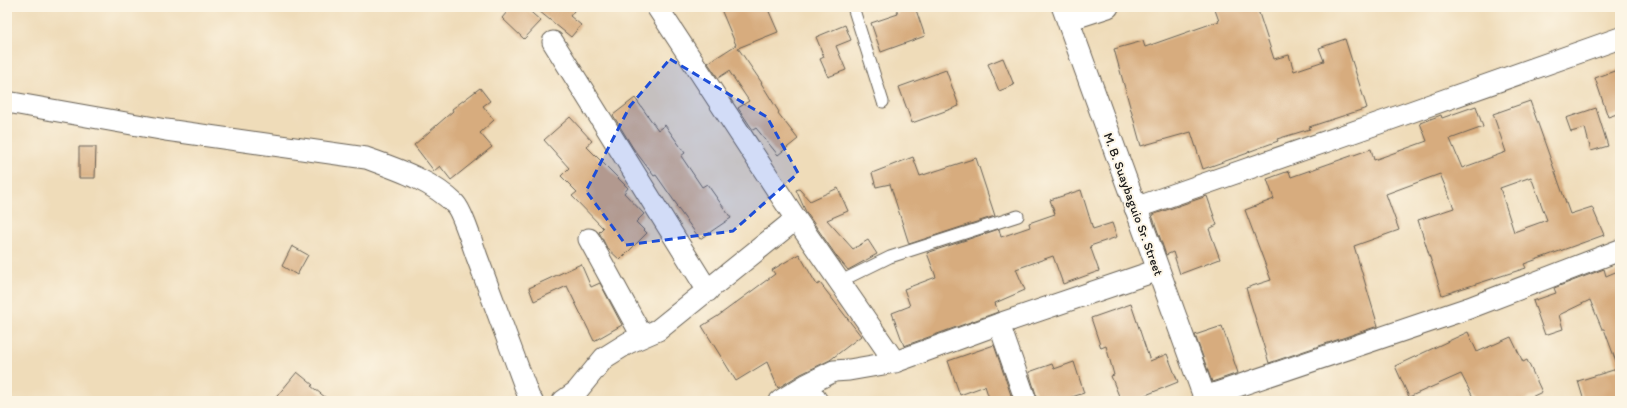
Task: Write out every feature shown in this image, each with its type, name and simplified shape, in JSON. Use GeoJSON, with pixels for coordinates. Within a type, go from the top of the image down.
{"type":"FeatureCollection","features":[{"type":"Feature","properties":{"kind":"street"},"geometry":{"type":"LineString","coordinates":[[657,7],[796,219],[895,362]]}},
{"type":"Feature","properties":{"kind":"street"},"geometry":{"type":"LineString","coordinates":[[1066,14],[1108,7]]}},
{"type":"Feature","properties":{"kind":"street","name":"M. B. Suaybaguio Sr. Street"},"geometry":{"type":"LineString","coordinates":[[1066,14],[1135,208],[1206,399]]}},
{"type":"Feature","properties":{"kind":"street"},"geometry":{"type":"LineString","coordinates":[[1135,208],[1620,38]]}},
{"type":"Feature","properties":{"kind":"street"},"geometry":{"type":"LineString","coordinates":[[553,42],[708,291]]}},
{"type":"Feature","properties":{"kind":"street"},"geometry":{"type":"LineString","coordinates":[[7,102],[166,130],[366,158],[424,182],[440,192],[456,205],[469,235],[530,400],[532,401]]}},
{"type":"Feature","properties":{"kind":"street"},"geometry":{"type":"LineString","coordinates":[[563,401],[577,391],[604,358],[642,336],[658,330],[796,219]]}},
{"type":"Feature","properties":{"kind":"street"},"geometry":{"type":"LineString","coordinates":[[589,238],[642,336]]}},
{"type":"Feature","properties":{"kind":"street"},"geometry":{"type":"LineString","coordinates":[[1206,399],[1469,308],[1620,250]]}},
{"type":"Feature","properties":{"kind":"street"},"geometry":{"type":"LineString","coordinates":[[780,401],[812,393],[834,371],[849,370],[895,362],[999,324],[1158,270]]}},
{"type":"Feature","properties":{"kind":"street"},"geometry":{"type":"LineString","coordinates":[[999,324],[1026,401]]}},
{"type":"Feature","properties":{"kind":"lane"},"geometry":{"type":"LineString","coordinates":[[853,7],[883,102]]}},
{"type":"Feature","properties":{"kind":"lane"},"geometry":{"type":"LineString","coordinates":[[839,282],[890,257],[1018,216]]}},
{"type":"Feature","properties":{"kind":"highlighted area"},"geometry":{"type":"Polygon","coordinates":[[[670,59],[767,117],[798,173],[733,231],[626,245],[586,191],[630,106],[670,59]]]}},
{"type":"Feature","properties":{"kind":"building"},"geometry":{"type":"Polygon","coordinates":[[[511,7],[525,7],[541,21],[524,39],[502,18],[511,7]]]}},
{"type":"Feature","properties":{"kind":"building"},"geometry":{"type":"Polygon","coordinates":[[[534,7],[577,7],[570,16],[581,25],[571,37],[534,7]]]}},
{"type":"Feature","properties":{"kind":"building"},"geometry":{"type":"Polygon","coordinates":[[[720,7],[767,7],[778,32],[738,48],[762,83],[779,112],[778,113],[798,139],[778,155],[756,128],[753,130],[738,108],[749,101],[729,71],[718,78],[708,63],[736,45],[720,7]]]}},
{"type":"Feature","properties":{"kind":"building"},"geometry":{"type":"Polygon","coordinates":[[[896,7],[915,7],[925,36],[881,52],[871,23],[898,14],[896,7]]]}},
{"type":"Feature","properties":{"kind":"building"},"geometry":{"type":"Polygon","coordinates":[[[1214,7],[1257,7],[1274,59],[1289,55],[1294,71],[1324,61],[1319,48],[1345,39],[1367,108],[1309,127],[1310,129],[1277,139],[1278,141],[1203,169],[1191,132],[1141,146],[1114,49],[1143,41],[1145,47],[1219,21],[1214,7]]]}},
{"type":"Feature","properties":{"kind":"building"},"geometry":{"type":"Polygon","coordinates":[[[845,25],[851,40],[836,46],[846,70],[828,77],[820,59],[824,57],[816,37],[845,25]]]}},
{"type":"Feature","properties":{"kind":"building"},"geometry":{"type":"Polygon","coordinates":[[[1003,58],[1014,85],[999,91],[988,64],[1003,58]]]}},
{"type":"Feature","properties":{"kind":"building"},"geometry":{"type":"Polygon","coordinates":[[[1620,69],[1620,113],[1608,117],[1595,78],[1620,69]]]}},
{"type":"Feature","properties":{"kind":"building"},"geometry":{"type":"Polygon","coordinates":[[[946,70],[959,106],[912,123],[899,87],[946,70]]]}},
{"type":"Feature","properties":{"kind":"building"},"geometry":{"type":"Polygon","coordinates":[[[480,88],[490,101],[483,106],[494,120],[480,133],[492,147],[451,180],[440,166],[434,171],[414,145],[453,111],[452,109],[480,88]]]}},
{"type":"Feature","properties":{"kind":"building"},"geometry":{"type":"Polygon","coordinates":[[[635,98],[658,130],[665,125],[685,153],[681,156],[702,187],[707,184],[731,218],[700,239],[656,175],[654,176],[633,148],[613,115],[635,98]]]}},
{"type":"Feature","properties":{"kind":"building"},"geometry":{"type":"Polygon","coordinates":[[[1530,101],[1570,214],[1592,207],[1604,235],[1524,264],[1526,268],[1442,295],[1418,220],[1454,208],[1440,174],[1386,194],[1399,230],[1354,246],[1378,326],[1269,363],[1246,288],[1271,280],[1245,210],[1274,199],[1267,179],[1289,171],[1291,177],[1371,149],[1374,160],[1427,141],[1420,123],[1441,115],[1442,118],[1476,106],[1483,127],[1450,139],[1462,168],[1506,152],[1493,114],[1530,101]],[[1531,177],[1500,188],[1514,232],[1547,220],[1531,177]]]}},
{"type":"Feature","properties":{"kind":"building"},"geometry":{"type":"Polygon","coordinates":[[[1596,108],[1608,146],[1591,151],[1585,128],[1571,132],[1566,118],[1596,108]]]}},
{"type":"Feature","properties":{"kind":"building"},"geometry":{"type":"Polygon","coordinates":[[[570,117],[592,141],[586,146],[628,188],[624,193],[644,214],[636,222],[647,233],[620,260],[607,248],[599,232],[603,228],[572,196],[577,192],[561,176],[569,168],[544,140],[570,117]]]}},
{"type":"Feature","properties":{"kind":"building"},"geometry":{"type":"Polygon","coordinates":[[[79,147],[96,147],[95,178],[79,178],[79,147]]]}},
{"type":"Feature","properties":{"kind":"building"},"geometry":{"type":"Polygon","coordinates":[[[913,157],[920,176],[976,158],[995,216],[909,244],[890,184],[876,187],[872,173],[913,157]]]}},
{"type":"Feature","properties":{"kind":"building"},"geometry":{"type":"Polygon","coordinates":[[[838,188],[848,211],[827,220],[853,249],[868,240],[877,254],[848,270],[837,257],[806,212],[796,190],[799,189],[810,201],[838,188]]]}},
{"type":"Feature","properties":{"kind":"building"},"geometry":{"type":"Polygon","coordinates":[[[1081,190],[1093,229],[1112,223],[1117,237],[1090,246],[1099,271],[1063,284],[1053,256],[1016,269],[1025,290],[995,303],[998,312],[904,346],[892,313],[910,306],[904,289],[936,277],[927,253],[999,229],[1001,237],[1030,227],[1029,223],[1055,214],[1050,200],[1081,190]]]}},
{"type":"Feature","properties":{"kind":"building"},"geometry":{"type":"Polygon","coordinates":[[[1207,196],[1217,225],[1209,229],[1220,259],[1180,274],[1173,252],[1166,255],[1152,215],[1207,196]]]}},
{"type":"Feature","properties":{"kind":"building"},"geometry":{"type":"Polygon","coordinates":[[[292,246],[308,255],[297,275],[282,266],[292,246]]]}},
{"type":"Feature","properties":{"kind":"building"},"geometry":{"type":"Polygon","coordinates":[[[799,254],[817,285],[820,283],[861,336],[830,360],[801,374],[778,388],[767,362],[736,381],[702,326],[775,274],[772,270],[799,254]]]}},
{"type":"Feature","properties":{"kind":"building"},"geometry":{"type":"Polygon","coordinates":[[[581,264],[591,287],[600,283],[622,325],[594,341],[567,286],[534,301],[529,288],[581,264]]]}},
{"type":"Feature","properties":{"kind":"building"},"geometry":{"type":"Polygon","coordinates":[[[1604,269],[1606,276],[1620,270],[1620,367],[1618,367],[1604,329],[1602,329],[1590,300],[1559,315],[1563,329],[1545,335],[1533,301],[1556,293],[1554,288],[1604,269]]]}},
{"type":"Feature","properties":{"kind":"building"},"geometry":{"type":"Polygon","coordinates":[[[1131,304],[1150,361],[1167,354],[1178,382],[1131,401],[1121,401],[1111,376],[1114,375],[1106,346],[1101,348],[1091,318],[1131,304]]]}},
{"type":"Feature","properties":{"kind":"building"},"geometry":{"type":"Polygon","coordinates":[[[1222,326],[1238,373],[1212,382],[1195,335],[1222,326]]]}},
{"type":"Feature","properties":{"kind":"building"},"geometry":{"type":"Polygon","coordinates":[[[1468,332],[1477,352],[1511,337],[1523,362],[1527,360],[1542,392],[1523,401],[1475,401],[1461,374],[1409,397],[1395,366],[1468,332]]]}},
{"type":"Feature","properties":{"kind":"building"},"geometry":{"type":"Polygon","coordinates":[[[994,345],[1013,401],[990,401],[985,386],[960,395],[948,361],[994,345]]]}},
{"type":"Feature","properties":{"kind":"building"},"geometry":{"type":"Polygon","coordinates":[[[1074,362],[1084,393],[1060,401],[1038,401],[1029,372],[1052,364],[1054,369],[1074,362]]]}},
{"type":"Feature","properties":{"kind":"building"},"geometry":{"type":"Polygon","coordinates":[[[1620,368],[1620,399],[1614,401],[1584,401],[1578,381],[1620,368]]]}},
{"type":"Feature","properties":{"kind":"building"},"geometry":{"type":"Polygon","coordinates":[[[297,372],[313,385],[311,386],[330,401],[273,401],[297,372]]]}}]}
